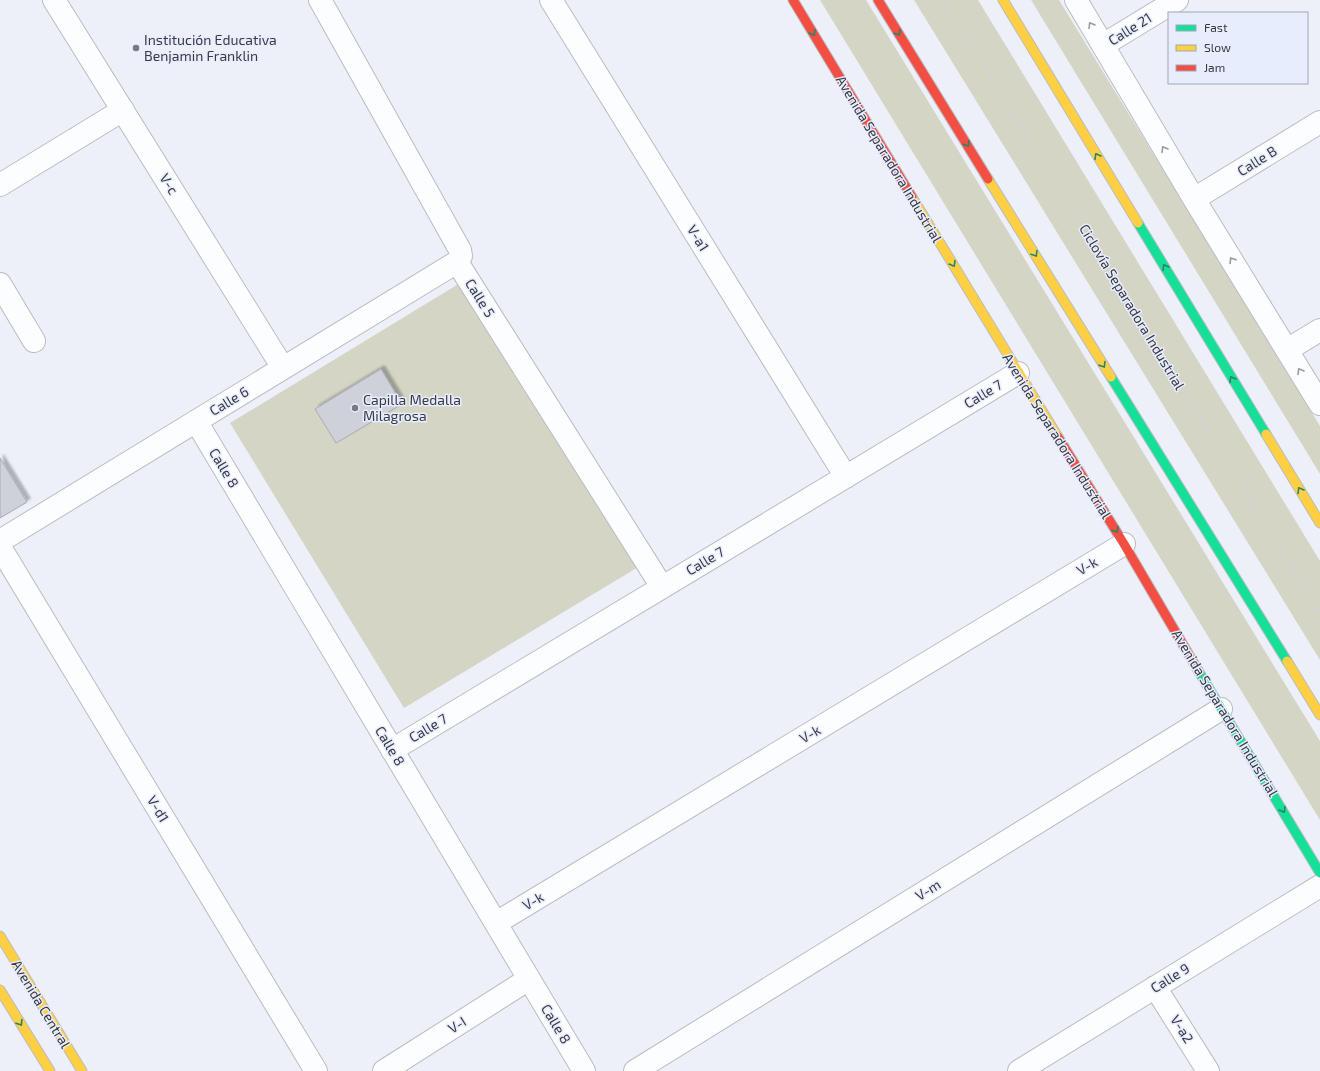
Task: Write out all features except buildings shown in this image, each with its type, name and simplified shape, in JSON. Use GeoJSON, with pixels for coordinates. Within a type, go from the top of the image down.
{"type":"FeatureCollection","features":[{"type":"Feature","properties":{"kind":"main road","name":"Avenida Separadora Industrial"},"geometry":{"type":"LineString","coordinates":[[793,0],[1018,373],[1124,544],[1320,873]]}},
{"type":"Feature","properties":{"kind":"main road"},"geometry":{"type":"LineString","coordinates":[[878,0],[1320,715]]}},
{"type":"Feature","properties":{"kind":"main road"},"geometry":{"type":"LineString","coordinates":[[1003,0],[1320,523]]}},
{"type":"Feature","properties":{"kind":"main road","name":"Avenida Central"},"geometry":{"type":"LineString","coordinates":[[0,936],[82,1071]]}},
{"type":"Feature","properties":{"kind":"main road","name":"Avenida Central"},"geometry":{"type":"LineString","coordinates":[[0,990],[50,1071]]}},
{"type":"Feature","properties":{"kind":"street","name":"V-c"},"geometry":{"type":"LineString","coordinates":[[54,0],[283,368]]}},
{"type":"Feature","properties":{"kind":"street","name":"V-a1"},"geometry":{"type":"LineString","coordinates":[[551,0],[846,477]]}},
{"type":"Feature","properties":{"kind":"street"},"geometry":{"type":"LineString","coordinates":[[1076,0],[1194,199],[1320,404]]}},
{"type":"Feature","properties":{"kind":"street","name":"Calle 21"},"geometry":{"type":"LineString","coordinates":[[1103,45],[1177,0]]}},
{"type":"Feature","properties":{"kind":"street"},"geometry":{"type":"LineString","coordinates":[[325,2],[460,250],[461,256],[457,262]]}},
{"type":"Feature","properties":{"kind":"street"},"geometry":{"type":"LineString","coordinates":[[0,185],[123,110]]}},
{"type":"Feature","properties":{"kind":"street","name":"Calle B"},"geometry":{"type":"LineString","coordinates":[[1194,199],[1320,122]]}},
{"type":"Feature","properties":{"kind":"street","name":"Calle 6"},"geometry":{"type":"LineString","coordinates":[[0,541],[457,262]]}},
{"type":"Feature","properties":{"kind":"street","name":"Calle 5"},"geometry":{"type":"LineString","coordinates":[[457,262],[662,587]]}},
{"type":"Feature","properties":{"kind":"street"},"geometry":{"type":"LineString","coordinates":[[0,284],[34,341]]}},
{"type":"Feature","properties":{"kind":"street"},"geometry":{"type":"LineString","coordinates":[[1287,350],[1320,330]]}},
{"type":"Feature","properties":{"kind":"street","name":"Calle 7"},"geometry":{"type":"LineString","coordinates":[[392,750],[1018,373]]}},
{"type":"Feature","properties":{"kind":"street","name":"Calle 8"},"geometry":{"type":"LineString","coordinates":[[196,421],[584,1071]]}},
{"type":"Feature","properties":{"kind":"street","name":"V-k"},"geometry":{"type":"LineString","coordinates":[[496,923],[1124,544]]}},
{"type":"Feature","properties":{"kind":"street","name":"V-d1"},"geometry":{"type":"LineString","coordinates":[[0,547],[316,1071]]}},
{"type":"Feature","properties":{"kind":"street","name":"V-m"},"geometry":{"type":"LineString","coordinates":[[635,1071],[1221,708]]}},
{"type":"Feature","properties":{"kind":"street","name":"Calle 9"},"geometry":{"type":"LineString","coordinates":[[1019,1071],[1320,886]]}},
{"type":"Feature","properties":{"kind":"street","name":"V-I"},"geometry":{"type":"LineString","coordinates":[[384,1071],[529,979]]}},
{"type":"Feature","properties":{"kind":"street","name":"V-a2"},"geometry":{"type":"LineString","coordinates":[[1155,987],[1208,1071]]}},
{"type":"Feature","properties":{"kind":"path","name":"Ciclovía Separadora Industrial"},"geometry":{"type":"LineString","coordinates":[[944,0],[1320,613]]}},
{"type":"Feature","properties":{"kind":"shaded area"},"geometry":{"type":"Polygon","coordinates":[[[820,0],[866,0],[1320,741],[1320,820],[820,0]]]}},
{"type":"Feature","properties":{"kind":"shaded area"},"geometry":{"type":"Polygon","coordinates":[[[914,0],[978,0],[1320,561],[1320,660],[914,0]]]}},
{"type":"Feature","properties":{"kind":"shaded area"},"geometry":{"type":"Polygon","coordinates":[[[1031,0],[1059,0],[1320,426],[1320,474],[1031,0]]]}},
{"type":"Feature","properties":{"kind":"shaded area"},"geometry":{"type":"Polygon","coordinates":[[[465,280],[640,566],[404,708],[230,423],[465,280]]]}},
{"type":"Feature","properties":{"kind":"traffic: fast"},"geometry":{"type":"LineString","coordinates":[[1138,223],[1266,434]]}},
{"type":"Feature","properties":{"kind":"traffic: fast"},"geometry":{"type":"LineString","coordinates":[[1111,377],[1287,661]]}},
{"type":"Feature","properties":{"kind":"traffic: fast"},"geometry":{"type":"LineString","coordinates":[[1199,672],[1320,873]]}},
{"type":"Feature","properties":{"kind":"traffic: slow"},"geometry":{"type":"LineString","coordinates":[[1003,0],[1138,223]]}},
{"type":"Feature","properties":{"kind":"traffic: slow"},"geometry":{"type":"LineString","coordinates":[[988,179],[1111,377]]}},
{"type":"Feature","properties":{"kind":"traffic: slow"},"geometry":{"type":"LineString","coordinates":[[912,197],[1058,437]]}},
{"type":"Feature","properties":{"kind":"traffic: slow"},"geometry":{"type":"LineString","coordinates":[[1266,434],[1320,523]]}},
{"type":"Feature","properties":{"kind":"traffic: slow"},"geometry":{"type":"LineString","coordinates":[[1287,661],[1320,715]]}},
{"type":"Feature","properties":{"kind":"traffic: slow"},"geometry":{"type":"LineString","coordinates":[[0,936],[82,1071]]}},
{"type":"Feature","properties":{"kind":"traffic: slow"},"geometry":{"type":"LineString","coordinates":[[0,990],[50,1071]]}},
{"type":"Feature","properties":{"kind":"traffic: jam"},"geometry":{"type":"LineString","coordinates":[[793,0],[912,197]]}},
{"type":"Feature","properties":{"kind":"traffic: jam"},"geometry":{"type":"LineString","coordinates":[[878,0],[988,179]]}},
{"type":"Feature","properties":{"kind":"traffic: jam"},"geometry":{"type":"LineString","coordinates":[[1058,437],[1124,544],[1199,672]]}},
{"type":"Feature","properties":{"kind":"place","name":"Institución Educativa Benjamin Franklin"},"geometry":{"type":"Point","coordinates":[136,48]}},
{"type":"Feature","properties":{"kind":"place","name":"Capilla Medalla Milagrosa"},"geometry":{"type":"Point","coordinates":[355,408]}}]}
